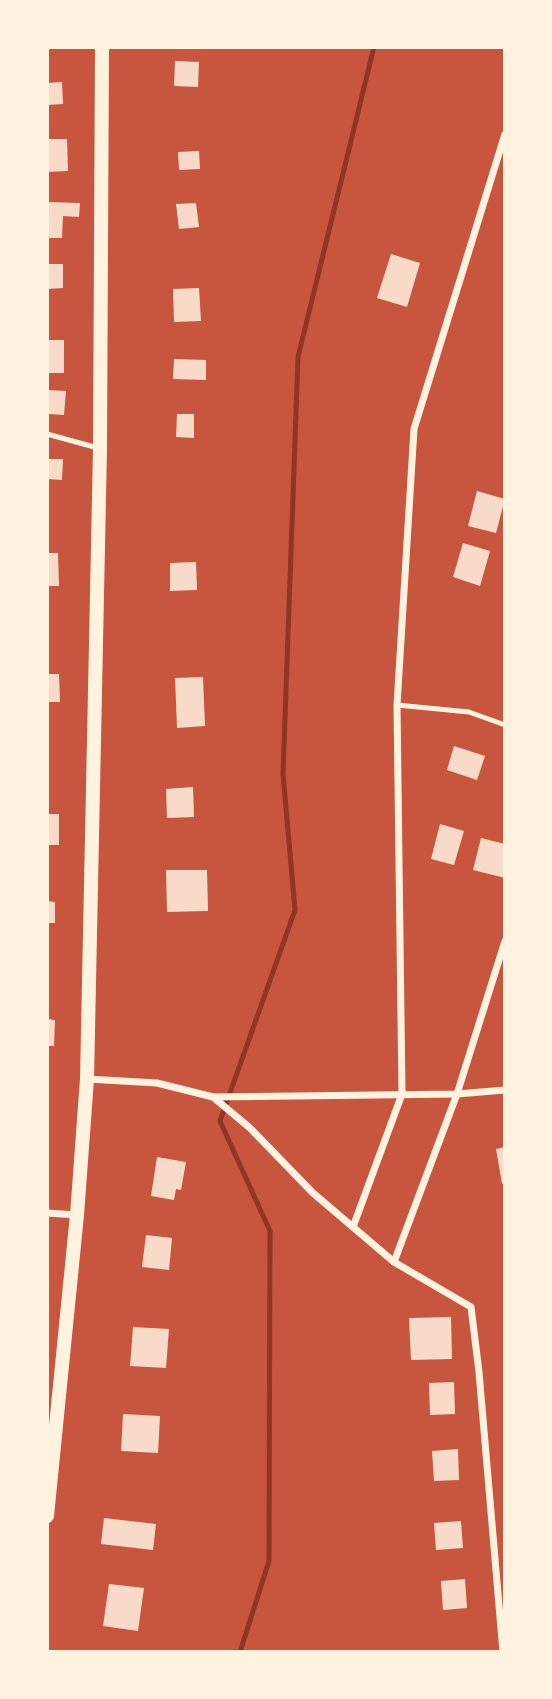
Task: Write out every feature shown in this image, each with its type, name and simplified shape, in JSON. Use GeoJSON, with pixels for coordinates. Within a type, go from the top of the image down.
{"type":"FeatureCollection","features":[{"type":"Feature","properties":{"kind":"main road"},"geometry":{"type":"LineString","coordinates":[[47,1516],[78,1215],[87,1079],[100,449],[102,47]]}},
{"type":"Feature","properties":{"kind":"street"},"geometry":{"type":"LineString","coordinates":[[353,1227],[402,1094],[397,705],[414,429],[505,134]]}},
{"type":"Feature","properties":{"kind":"street"},"geometry":{"type":"LineString","coordinates":[[394,1262],[457,1094],[505,941]]}},
{"type":"Feature","properties":{"kind":"street"},"geometry":{"type":"LineString","coordinates":[[87,1079],[157,1083],[213,1097],[457,1094],[505,1090]]}},
{"type":"Feature","properties":{"kind":"street"},"geometry":{"type":"LineString","coordinates":[[213,1097],[250,1128],[313,1193],[394,1262],[471,1307],[480,1372],[503,1652]]}},
{"type":"Feature","properties":{"kind":"street"},"geometry":{"type":"LineString","coordinates":[[47,1213],[78,1215]]}},
{"type":"Feature","properties":{"kind":"lane"},"geometry":{"type":"LineString","coordinates":[[47,434],[100,449]]}},
{"type":"Feature","properties":{"kind":"lane"},"geometry":{"type":"LineString","coordinates":[[397,705],[469,712],[505,725]]}},
{"type":"Feature","properties":{"kind":"building"},"geometry":{"type":"Polygon","coordinates":[[[175,61],[199,62],[198,87],[174,86],[175,61]]]}},
{"type":"Feature","properties":{"kind":"building"},"geometry":{"type":"Polygon","coordinates":[[[62,82],[63,104],[47,105],[47,83],[62,82]]]}},
{"type":"Feature","properties":{"kind":"building"},"geometry":{"type":"Polygon","coordinates":[[[47,139],[67,139],[68,171],[47,172],[47,139]]]}},
{"type":"Feature","properties":{"kind":"building"},"geometry":{"type":"Polygon","coordinates":[[[199,151],[200,169],[179,170],[178,152],[199,151]]]}},
{"type":"Feature","properties":{"kind":"building"},"geometry":{"type":"Polygon","coordinates":[[[47,202],[80,203],[79,217],[63,216],[62,238],[47,238],[47,202]]]}},
{"type":"Feature","properties":{"kind":"building"},"geometry":{"type":"Polygon","coordinates":[[[196,203],[199,227],[179,229],[176,204],[196,203]]]}},
{"type":"Feature","properties":{"kind":"building"},"geometry":{"type":"Polygon","coordinates":[[[391,254],[420,263],[407,307],[377,298],[391,254]]]}},
{"type":"Feature","properties":{"kind":"building"},"geometry":{"type":"Polygon","coordinates":[[[47,264],[63,264],[63,288],[47,289],[47,264]]]}},
{"type":"Feature","properties":{"kind":"building"},"geometry":{"type":"Polygon","coordinates":[[[199,288],[201,321],[174,322],[173,289],[199,288]]]}},
{"type":"Feature","properties":{"kind":"building"},"geometry":{"type":"Polygon","coordinates":[[[47,340],[64,340],[64,373],[47,373],[47,340]]]}},
{"type":"Feature","properties":{"kind":"building"},"geometry":{"type":"Polygon","coordinates":[[[174,359],[206,360],[206,380],[173,379],[174,359]]]}},
{"type":"Feature","properties":{"kind":"building"},"geometry":{"type":"Polygon","coordinates":[[[47,390],[66,391],[64,415],[47,414],[47,390]]]}},
{"type":"Feature","properties":{"kind":"building"},"geometry":{"type":"Polygon","coordinates":[[[177,414],[194,414],[194,438],[176,437],[177,414]]]}},
{"type":"Feature","properties":{"kind":"building"},"geometry":{"type":"Polygon","coordinates":[[[47,459],[63,459],[62,480],[47,479],[47,459]]]}},
{"type":"Feature","properties":{"kind":"building"},"geometry":{"type":"Polygon","coordinates":[[[477,491],[505,499],[496,533],[468,526],[477,491]]]}},
{"type":"Feature","properties":{"kind":"building"},"geometry":{"type":"Polygon","coordinates":[[[463,543],[490,551],[480,586],[453,577],[463,543]]]}},
{"type":"Feature","properties":{"kind":"building"},"geometry":{"type":"Polygon","coordinates":[[[47,553],[58,553],[59,586],[47,586],[47,553]]]}},
{"type":"Feature","properties":{"kind":"building"},"geometry":{"type":"Polygon","coordinates":[[[196,562],[197,590],[170,591],[170,563],[196,562]]]}},
{"type":"Feature","properties":{"kind":"building"},"geometry":{"type":"Polygon","coordinates":[[[47,674],[59,674],[60,702],[47,702],[47,674]]]}},
{"type":"Feature","properties":{"kind":"building"},"geometry":{"type":"Polygon","coordinates":[[[203,677],[205,726],[177,728],[175,678],[203,677]]]}},
{"type":"Feature","properties":{"kind":"building"},"geometry":{"type":"Polygon","coordinates":[[[454,746],[485,756],[477,780],[447,770],[454,746]]]}},
{"type":"Feature","properties":{"kind":"building"},"geometry":{"type":"Polygon","coordinates":[[[193,787],[194,817],[167,818],[166,789],[193,787]]]}},
{"type":"Feature","properties":{"kind":"building"},"geometry":{"type":"Polygon","coordinates":[[[47,814],[59,814],[59,845],[47,845],[47,814]]]}},
{"type":"Feature","properties":{"kind":"building"},"geometry":{"type":"Polygon","coordinates":[[[440,824],[464,831],[454,865],[431,859],[440,824]]]}},
{"type":"Feature","properties":{"kind":"building"},"geometry":{"type":"Polygon","coordinates":[[[481,838],[505,844],[505,878],[473,870],[481,838]]]}},
{"type":"Feature","properties":{"kind":"building"},"geometry":{"type":"Polygon","coordinates":[[[166,870],[207,870],[208,911],[167,912],[166,870]]]}},
{"type":"Feature","properties":{"kind":"building"},"geometry":{"type":"Polygon","coordinates":[[[47,901],[55,902],[55,923],[47,923],[47,901]]]}},
{"type":"Feature","properties":{"kind":"building"},"geometry":{"type":"Polygon","coordinates":[[[47,1019],[55,1020],[54,1046],[47,1046],[47,1019]]]}},
{"type":"Feature","properties":{"kind":"building"},"geometry":{"type":"Polygon","coordinates":[[[505,1147],[505,1183],[502,1184],[496,1149],[505,1147]]]}},
{"type":"Feature","properties":{"kind":"building"},"geometry":{"type":"Polygon","coordinates":[[[157,1157],[186,1162],[181,1190],[176,1189],[174,1200],[151,1196],[157,1157]]]}},
{"type":"Feature","properties":{"kind":"building"},"geometry":{"type":"Polygon","coordinates":[[[146,1235],[172,1238],[169,1270],[142,1267],[146,1235]]]}},
{"type":"Feature","properties":{"kind":"building"},"geometry":{"type":"Polygon","coordinates":[[[451,1317],[452,1359],[411,1360],[409,1318],[451,1317]]]}},
{"type":"Feature","properties":{"kind":"building"},"geometry":{"type":"Polygon","coordinates":[[[133,1327],[169,1329],[166,1368],[130,1366],[133,1327]]]}},
{"type":"Feature","properties":{"kind":"building"},"geometry":{"type":"Polygon","coordinates":[[[454,1382],[455,1414],[430,1415],[429,1383],[454,1382]]]}},
{"type":"Feature","properties":{"kind":"building"},"geometry":{"type":"Polygon","coordinates":[[[123,1414],[160,1416],[158,1453],[121,1451],[123,1414]]]}},
{"type":"Feature","properties":{"kind":"building"},"geometry":{"type":"Polygon","coordinates":[[[458,1449],[459,1480],[434,1481],[432,1451],[458,1449]]]}},
{"type":"Feature","properties":{"kind":"building"},"geometry":{"type":"Polygon","coordinates":[[[104,1518],[156,1524],[153,1550],[101,1544],[104,1518]]]}},
{"type":"Feature","properties":{"kind":"building"},"geometry":{"type":"Polygon","coordinates":[[[461,1521],[463,1548],[436,1550],[434,1523],[461,1521]]]}},
{"type":"Feature","properties":{"kind":"building"},"geometry":{"type":"Polygon","coordinates":[[[465,1579],[467,1608],[443,1610],[441,1581],[465,1579]]]}},
{"type":"Feature","properties":{"kind":"building"},"geometry":{"type":"Polygon","coordinates":[[[109,1584],[144,1588],[138,1631],[103,1626],[109,1584]]]}},
{"type":"Feature","properties":{"kind":"waterway"},"geometry":{"type":"LineString","coordinates":[[240,1652],[269,1561],[270,1231],[220,1121],[295,910],[283,774],[298,357],[374,47]]}}]}
